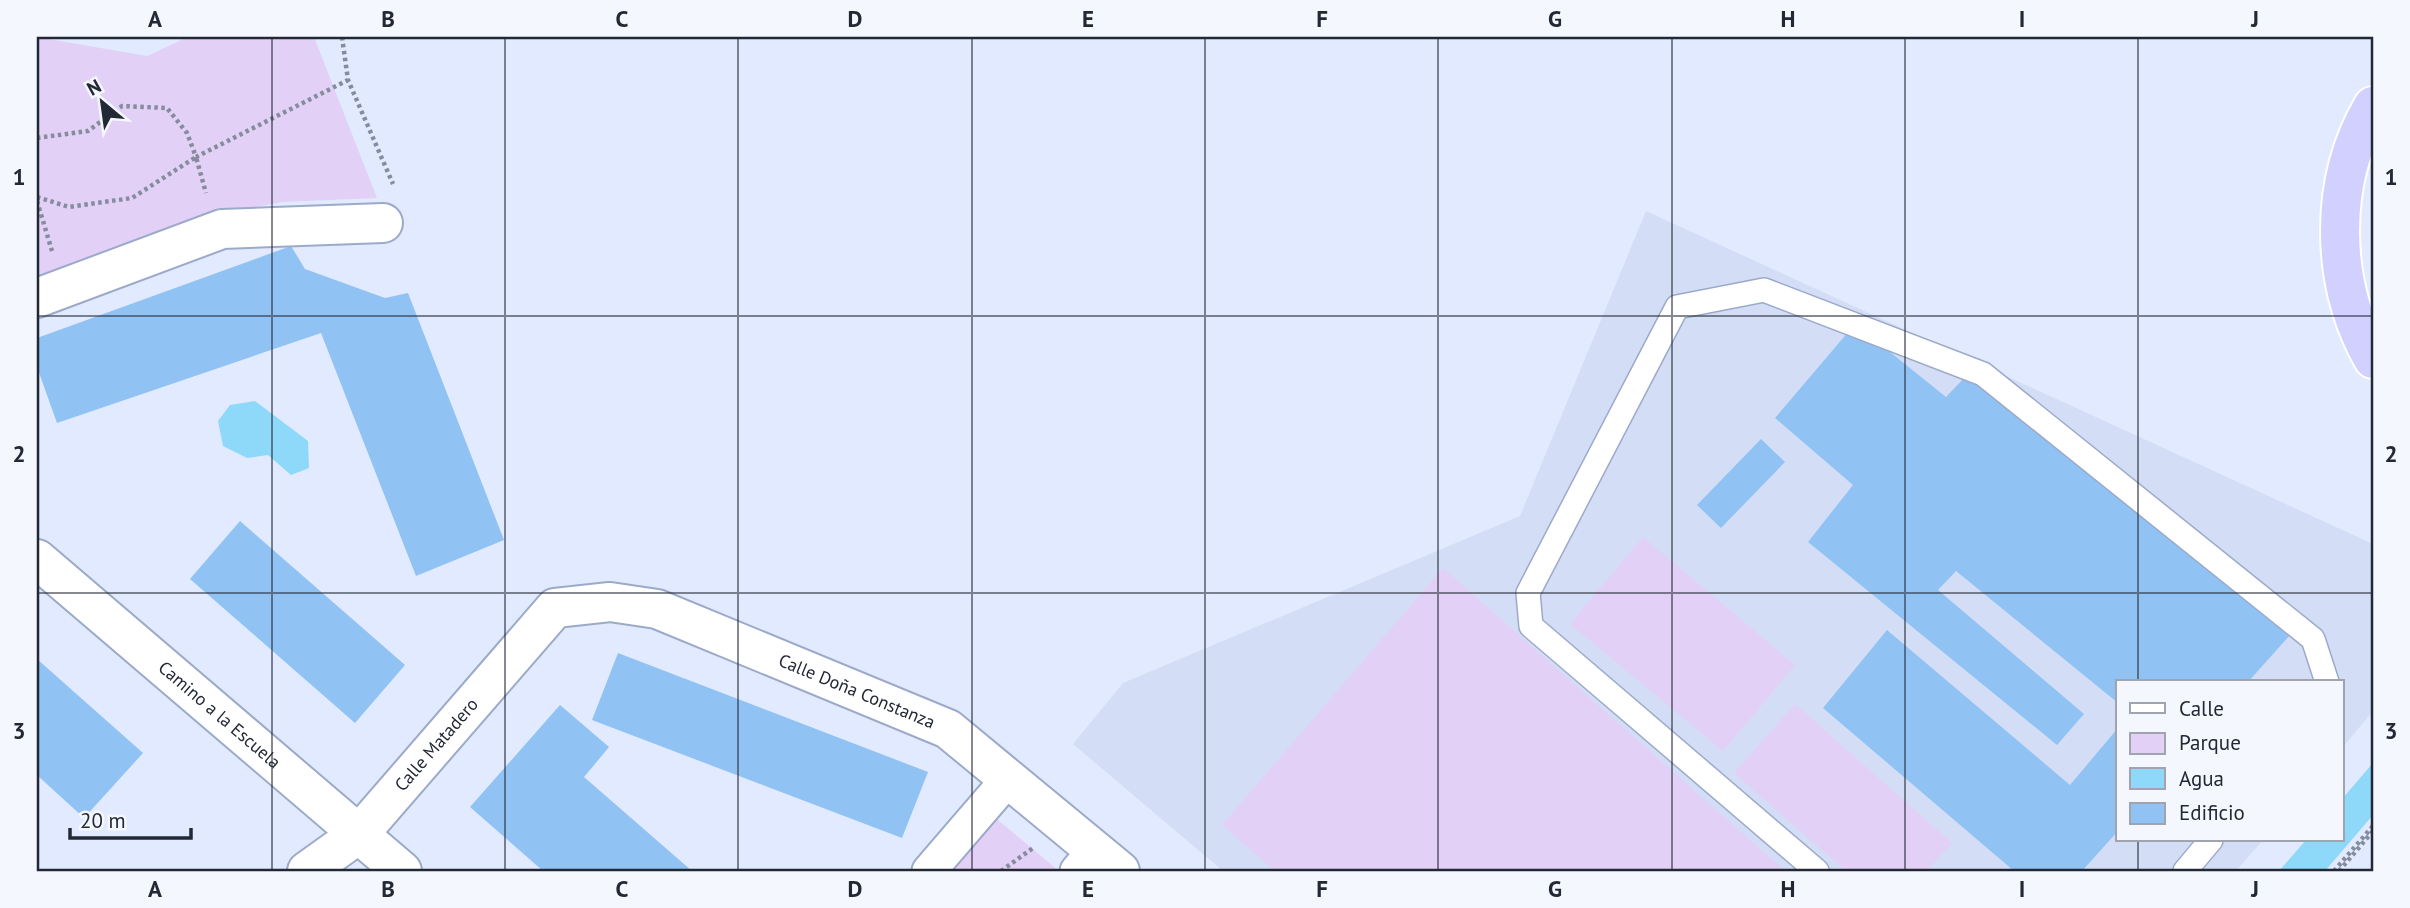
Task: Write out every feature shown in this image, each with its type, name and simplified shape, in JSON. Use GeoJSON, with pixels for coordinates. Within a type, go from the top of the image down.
{"type":"FeatureCollection","features":[{"type":"Feature","properties":{"kind":"highway"},"geometry":{"type":"LineString","coordinates":[[2373,106],[2355,147],[2340,213],[2344,280],[2353,313],[2373,359]]}},
{"type":"Feature","properties":{"kind":"street"},"geometry":{"type":"LineString","coordinates":[[51,293],[222,229],[383,223]]}},
{"type":"Feature","properties":{"kind":"street","name":"Camino a la Escuela"},"geometry":{"type":"LineString","coordinates":[[37,559],[402,871]]}},
{"type":"Feature","properties":{"kind":"street","name":"Calle Doña Constanza"},"geometry":{"type":"LineString","coordinates":[[555,608],[610,602],[657,609],[948,729],[1009,778],[1097,864]]}},
{"type":"Feature","properties":{"kind":"street","name":"Calle Matadero"},"geometry":{"type":"LineString","coordinates":[[307,871],[360,833],[555,608]]}},
{"type":"Feature","properties":{"kind":"street"},"geometry":{"type":"LineString","coordinates":[[929,871],[1009,778]]}},
{"type":"Feature","properties":{"kind":"lane"},"geometry":{"type":"LineString","coordinates":[[1817,871],[1531,626],[1528,593],[1678,307],[1764,290],[1983,374],[2313,639],[2327,680]]}},
{"type":"Feature","properties":{"kind":"lane"},"geometry":{"type":"LineString","coordinates":[[2185,871],[2209,842]]}},
{"type":"Feature","properties":{"kind":"path"},"geometry":{"type":"LineString","coordinates":[[342,37],[348,80],[397,193],[383,223]]}},
{"type":"Feature","properties":{"kind":"path"},"geometry":{"type":"LineString","coordinates":[[51,293],[37,199],[69,207],[132,198],[196,157],[348,80]]}},
{"type":"Feature","properties":{"kind":"path"},"geometry":{"type":"LineString","coordinates":[[37,138],[88,131],[122,106],[167,108],[187,133],[196,157]]}},
{"type":"Feature","properties":{"kind":"path"},"geometry":{"type":"LineString","coordinates":[[2336,871],[2373,826]]}},
{"type":"Feature","properties":{"kind":"path"},"geometry":{"type":"LineString","coordinates":[[2336,871],[2373,831]]}},
{"type":"Feature","properties":{"kind":"path"},"geometry":{"type":"LineString","coordinates":[[1001,871],[1040,844]]}},
{"type":"Feature","properties":{"kind":"shaded area"},"geometry":{"type":"Polygon","coordinates":[[[1646,211],[2373,544],[2373,711],[2344,746],[2344,680],[2116,680],[2116,842],[2261,842],[2236,871],[1223,871],[1073,744],[1123,683],[1520,516],[1646,211]]]}},
{"type":"Feature","properties":{"kind":"green space"},"geometry":{"type":"Polygon","coordinates":[[[37,37],[147,56],[188,37],[314,37],[377,198],[282,202],[203,217],[37,276],[37,37]]]}},
{"type":"Feature","properties":{"kind":"green space"},"geometry":{"type":"Polygon","coordinates":[[[1643,537],[1795,665],[1723,751],[1570,624],[1643,537]]]}},
{"type":"Feature","properties":{"kind":"green space"},"geometry":{"type":"Polygon","coordinates":[[[1443,568],[1785,871],[1275,871],[1222,825],[1443,568]]]}},
{"type":"Feature","properties":{"kind":"green space"},"geometry":{"type":"Polygon","coordinates":[[[1795,704],[1952,843],[1927,871],[1846,871],[1734,773],[1795,704]]]}},
{"type":"Feature","properties":{"kind":"green space"},"geometry":{"type":"Polygon","coordinates":[[[992,815],[1059,871],[945,871],[992,815]]]}},
{"type":"Feature","properties":{"kind":"water"},"geometry":{"type":"Polygon","coordinates":[[[255,401],[308,441],[309,468],[291,475],[268,455],[247,458],[223,446],[218,421],[230,405],[255,401]]]}},
{"type":"Feature","properties":{"kind":"water"},"geometry":{"type":"Polygon","coordinates":[[[2373,763],[2373,815],[2325,871],[2279,871],[2304,842],[2344,842],[2344,797],[2373,763]]]}},
{"type":"Feature","properties":{"kind":"building"},"geometry":{"type":"Polygon","coordinates":[[[291,246],[305,269],[385,298],[408,293],[504,540],[416,576],[321,333],[57,423],[37,367],[37,338],[291,246]]]}},
{"type":"Feature","properties":{"kind":"building"},"geometry":{"type":"Polygon","coordinates":[[[1855,324],[1946,397],[1968,374],[2290,635],[2250,680],[2116,680],[2116,701],[1956,571],[1938,590],[2084,714],[2057,745],[1808,542],[1853,485],[1775,418],[1855,324]]]}},
{"type":"Feature","properties":{"kind":"building"},"geometry":{"type":"Polygon","coordinates":[[[1761,439],[1785,462],[1721,528],[1697,505],[1761,439]]]}},
{"type":"Feature","properties":{"kind":"building"},"geometry":{"type":"Polygon","coordinates":[[[240,521],[405,665],[355,723],[190,579],[240,521]]]}},
{"type":"Feature","properties":{"kind":"building"},"geometry":{"type":"Polygon","coordinates":[[[1887,630],[2070,785],[2116,730],[2116,833],[2082,871],[2014,871],[1823,708],[1887,630]]]}},
{"type":"Feature","properties":{"kind":"building"},"geometry":{"type":"Polygon","coordinates":[[[618,653],[928,772],[902,838],[592,720],[618,653]]]}},
{"type":"Feature","properties":{"kind":"building"},"geometry":{"type":"Polygon","coordinates":[[[37,659],[143,753],[84,818],[37,775],[37,659]]]}},
{"type":"Feature","properties":{"kind":"building"},"geometry":{"type":"Polygon","coordinates":[[[560,705],[609,747],[584,777],[692,871],[543,871],[470,807],[560,705]]]}}]}
